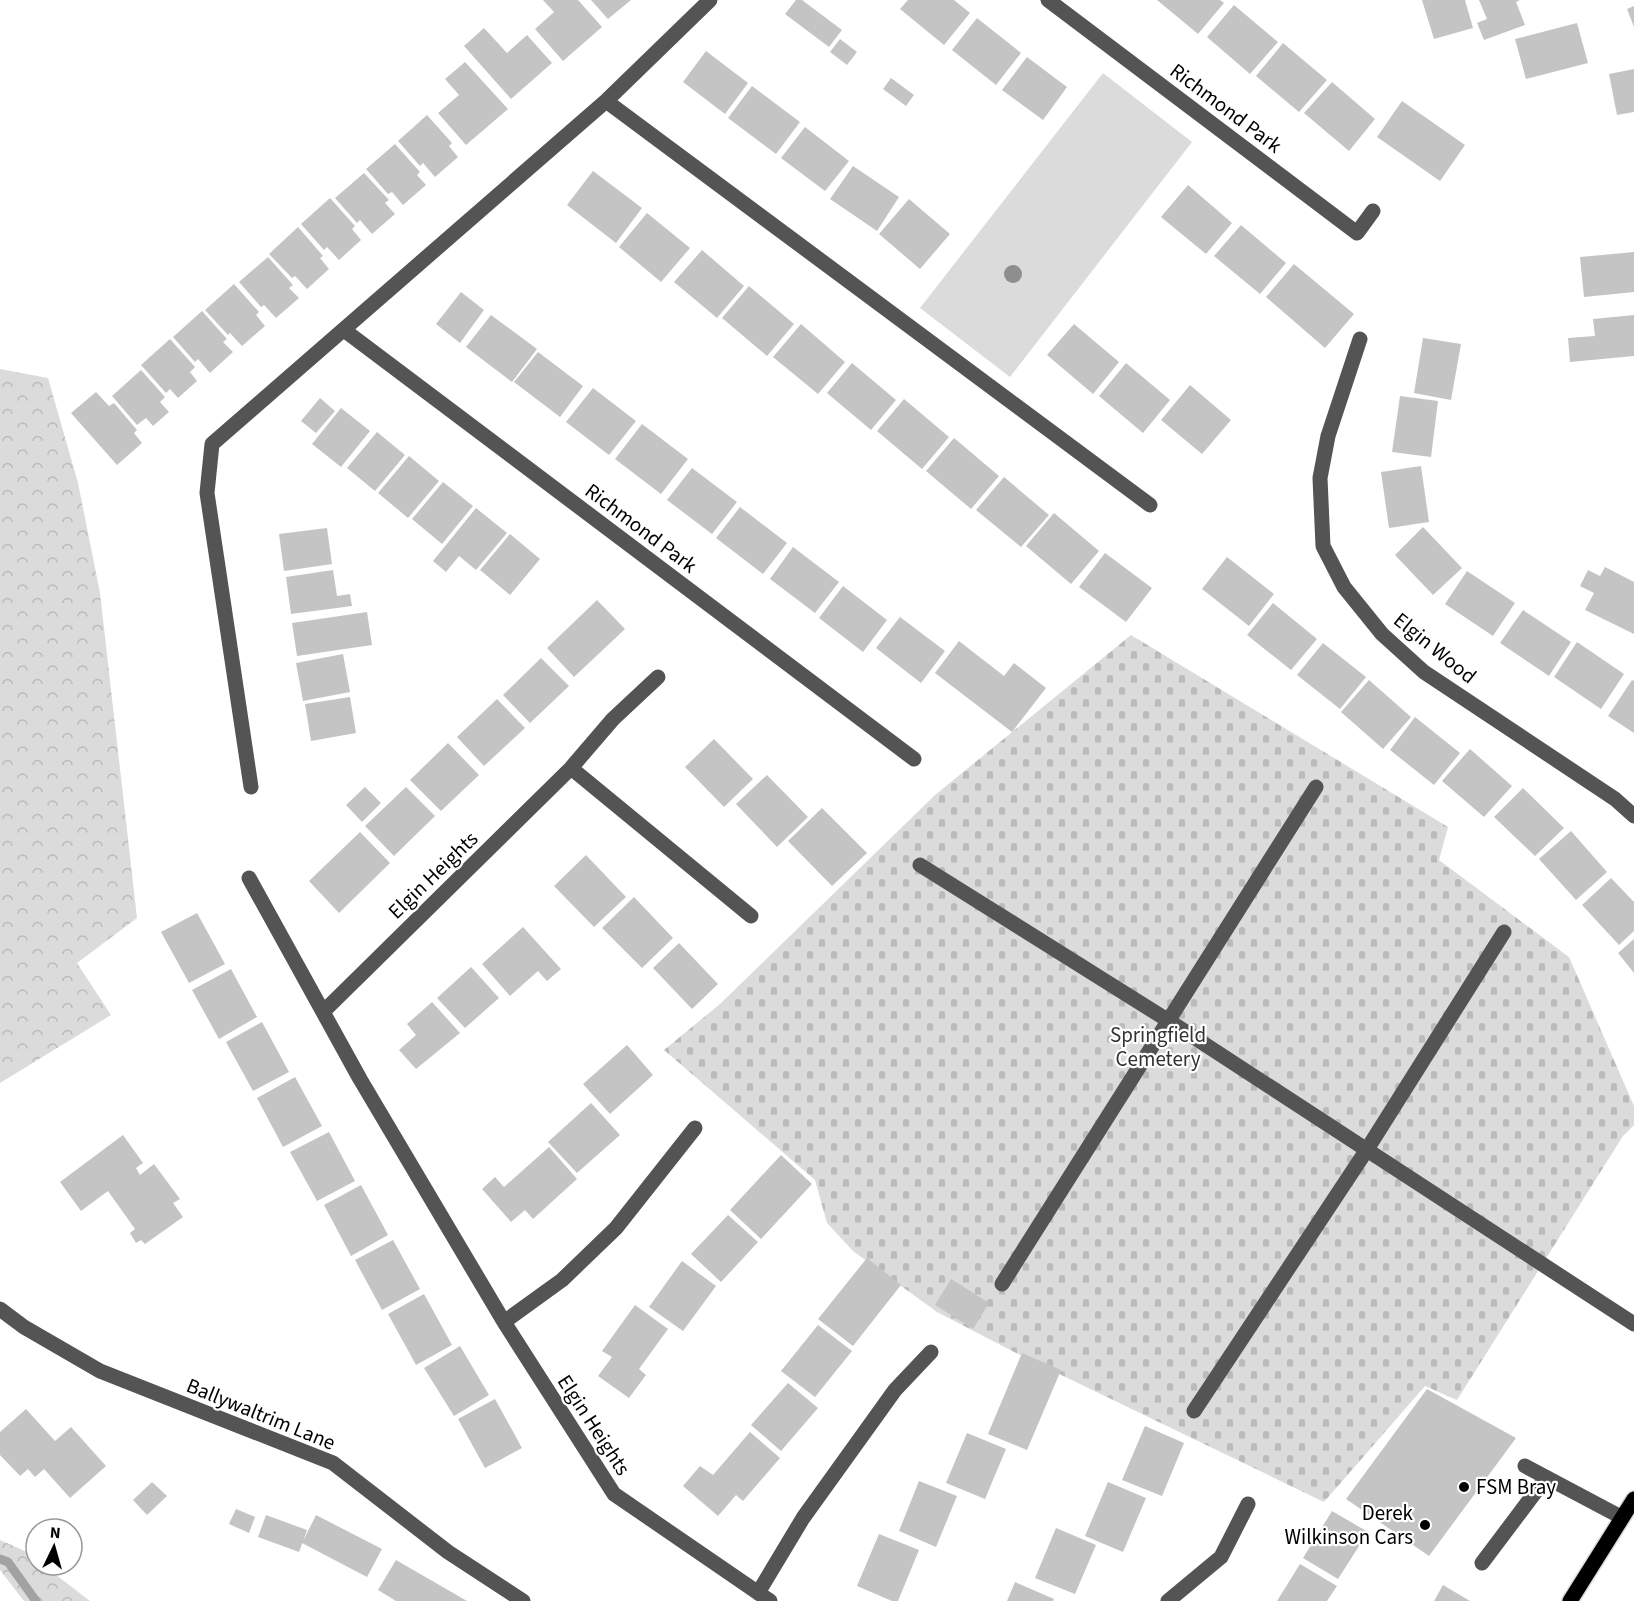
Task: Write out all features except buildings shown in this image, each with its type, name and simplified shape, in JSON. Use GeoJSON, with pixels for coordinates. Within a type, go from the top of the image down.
{"type":"FeatureCollection","features":[{"type":"Feature","properties":{"kind":"main road"},"geometry":{"type":"LineString","coordinates":[[1570,1601],[1632,1501],[1634,1488]]}},
{"type":"Feature","properties":{"kind":"street"},"geometry":{"type":"LineString","coordinates":[[251,787],[207,493],[212,444],[606,102],[710,0]]}},
{"type":"Feature","properties":{"kind":"street","name":"Richmond Park"},"geometry":{"type":"LineString","coordinates":[[1048,0],[1357,232],[1374,211]]}},
{"type":"Feature","properties":{"kind":"street"},"geometry":{"type":"LineString","coordinates":[[606,102],[1150,505]]}},
{"type":"Feature","properties":{"kind":"street","name":"Richmond Park"},"geometry":{"type":"LineString","coordinates":[[344,330],[914,759]]}},
{"type":"Feature","properties":{"kind":"street","name":"Elgin Wood"},"geometry":{"type":"LineString","coordinates":[[1360,339],[1328,436],[1320,478],[1323,546],[1344,587],[1382,634],[1424,672],[1615,799],[1634,816]]}},
{"type":"Feature","properties":{"kind":"street","name":"Elgin Heights"},"geometry":{"type":"LineString","coordinates":[[324,1011],[571,768],[613,718],[658,676]]}},
{"type":"Feature","properties":{"kind":"street"},"geometry":{"type":"LineString","coordinates":[[571,768],[752,916]]}},
{"type":"Feature","properties":{"kind":"street"},"geometry":{"type":"LineString","coordinates":[[1002,1284],[1316,787]]}},
{"type":"Feature","properties":{"kind":"street"},"geometry":{"type":"LineString","coordinates":[[920,865],[1169,1021],[1634,1324]]}},
{"type":"Feature","properties":{"kind":"street","name":"Elgin Heights"},"geometry":{"type":"LineString","coordinates":[[249,878],[360,1079],[504,1322],[614,1494],[764,1597],[802,1518],[895,1390],[931,1352]]}},
{"type":"Feature","properties":{"kind":"street"},"geometry":{"type":"LineString","coordinates":[[1194,1411],[1366,1151],[1504,932]]}},
{"type":"Feature","properties":{"kind":"street"},"geometry":{"type":"LineString","coordinates":[[504,1322],[562,1280],[616,1228],[695,1128]]}},
{"type":"Feature","properties":{"kind":"street","name":"Ballywaltrim Lane"},"geometry":{"type":"LineString","coordinates":[[0,1309],[24,1327],[100,1371],[333,1463],[448,1552],[523,1601]]}},
{"type":"Feature","properties":{"kind":"street"},"geometry":{"type":"LineString","coordinates":[[1525,1466],[1621,1517]]}},
{"type":"Feature","properties":{"kind":"street"},"geometry":{"type":"LineString","coordinates":[[1482,1563],[1546,1478]]}},
{"type":"Feature","properties":{"kind":"street"},"geometry":{"type":"LineString","coordinates":[[1168,1601],[1221,1557],[1248,1504]]}},
{"type":"Feature","properties":{"kind":"green space"},"geometry":{"type":"Polygon","coordinates":[[[1103,73],[1192,142],[1010,377],[920,308],[1103,73]]]}},
{"type":"Feature","properties":{"kind":"green space"},"geometry":{"type":"Polygon","coordinates":[[[0,369],[48,378],[78,483],[100,593],[137,918],[77,963],[111,1015],[0,1083],[0,369]]]}},
{"type":"Feature","properties":{"kind":"green space","name":"Springfield Cemetery"},"geometry":{"type":"Polygon","coordinates":[[[1131,635],[1448,827],[1439,860],[1569,957],[1634,1106],[1634,1125],[1623,1136],[1457,1400],[1425,1386],[1324,1502],[1024,1357],[937,1312],[853,1251],[827,1223],[815,1180],[664,1050],[720,1004],[935,795],[1131,635]]]}},
{"type":"Feature","properties":{"kind":"green space"},"geometry":{"type":"Polygon","coordinates":[[[0,1540],[24,1551],[24,1577],[59,1577],[90,1601],[24,1601],[0,1570],[0,1540]]]}},
{"type":"Feature","properties":{"kind":"waterway"},"geometry":{"type":"LineString","coordinates":[[0,1559],[8,1562],[36,1601]]}},
{"type":"Feature","properties":{"kind":"place","name":"FSM Bray"},"geometry":{"type":"Point","coordinates":[1464,1487]}},
{"type":"Feature","properties":{"kind":"place","name":"Derek Wilkinson Cars"},"geometry":{"type":"Point","coordinates":[1425,1525]}}]}
